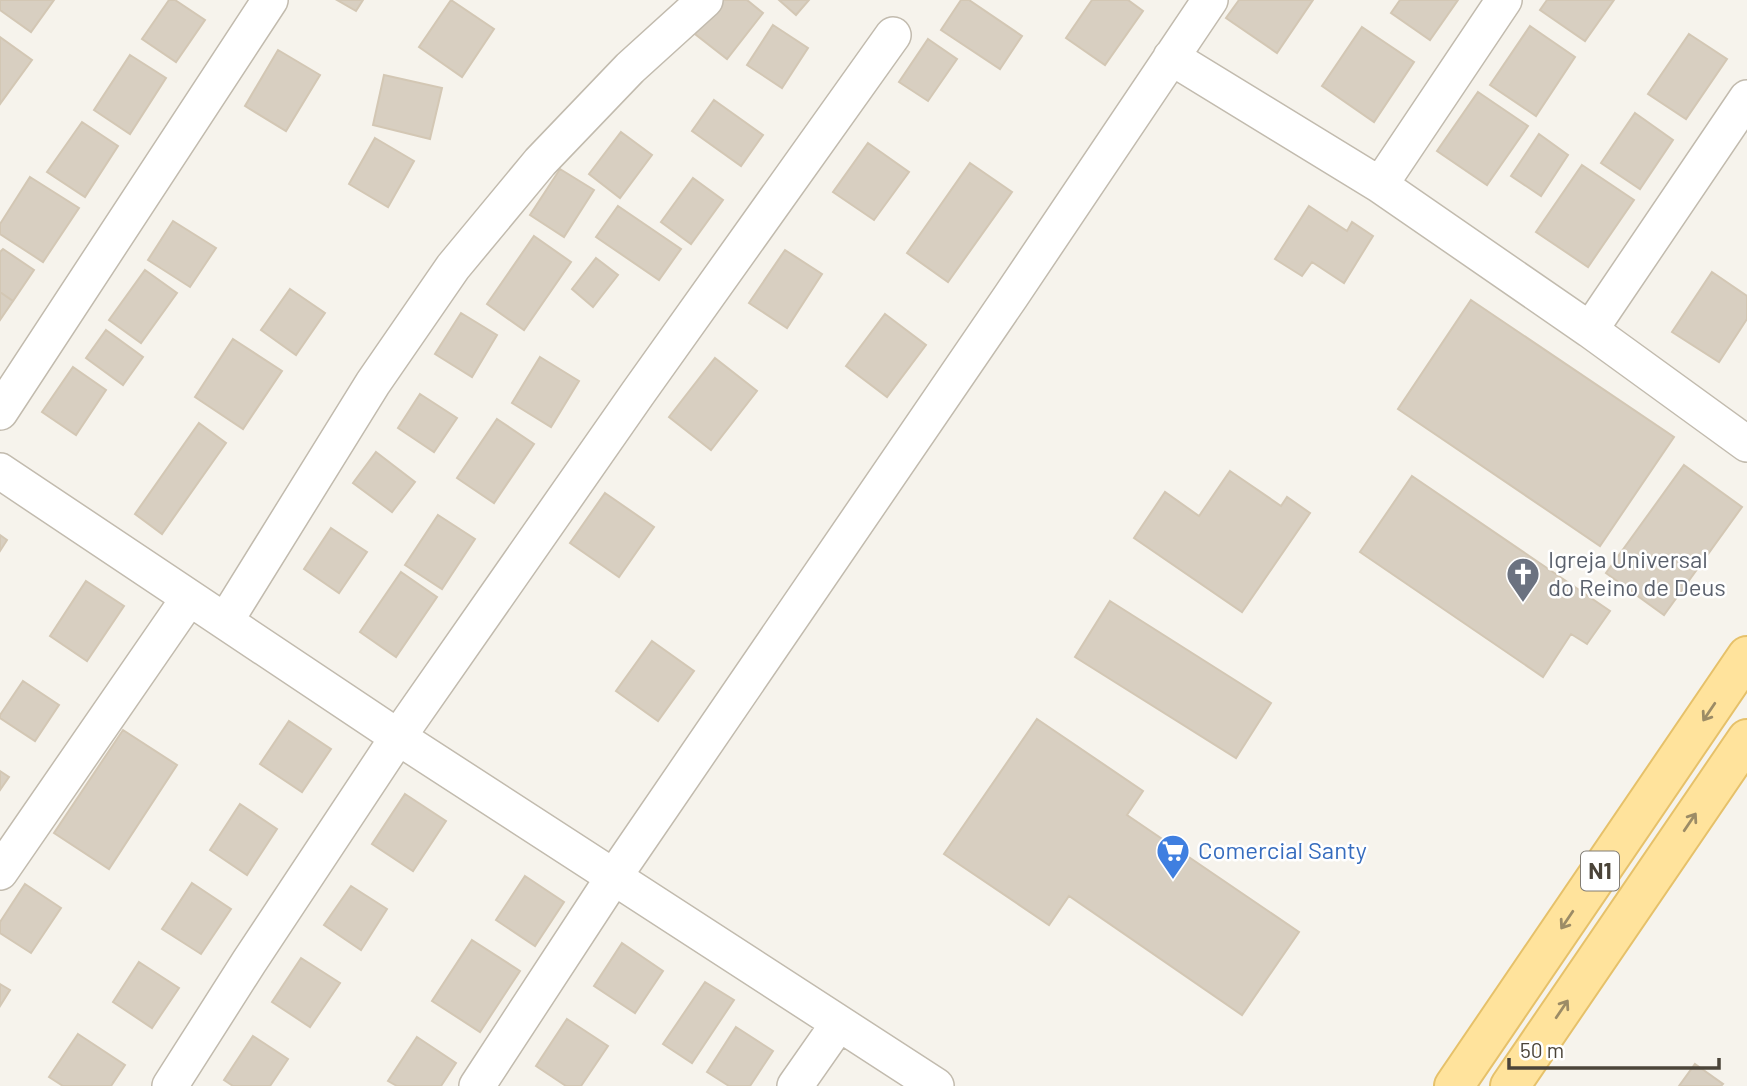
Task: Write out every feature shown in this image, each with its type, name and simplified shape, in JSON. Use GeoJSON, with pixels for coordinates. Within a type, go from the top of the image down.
{"type":"FeatureCollection","features":[{"type":"Feature","properties":{"kind":"main road","name":"N1"},"geometry":{"type":"LineString","coordinates":[[1454,1086],[1747,656]]}},
{"type":"Feature","properties":{"kind":"main road","name":"N1"},"geometry":{"type":"LineString","coordinates":[[1510,1086],[1747,739]]}},
{"type":"Feature","properties":{"kind":"street"},"geometry":{"type":"LineString","coordinates":[[0,412],[271,0]]}},
{"type":"Feature","properties":{"kind":"street"},"geometry":{"type":"LineString","coordinates":[[226,620],[373,383],[453,267],[540,162],[630,68],[705,0]]}},
{"type":"Feature","properties":{"kind":"street"},"geometry":{"type":"LineString","coordinates":[[477,1086],[613,878],[1210,0]]}},
{"type":"Feature","properties":{"kind":"street"},"geometry":{"type":"LineString","coordinates":[[1380,185],[1504,0]]}},
{"type":"Feature","properties":{"kind":"street"},"geometry":{"type":"LineString","coordinates":[[170,1086],[398,737],[893,35]]}},
{"type":"Feature","properties":{"kind":"street"},"geometry":{"type":"LineString","coordinates":[[1171,57],[1380,185],[1590,330],[1747,444]]}},
{"type":"Feature","properties":{"kind":"street"},"geometry":{"type":"LineString","coordinates":[[1590,330],[1747,99]]}},
{"type":"Feature","properties":{"kind":"street"},"geometry":{"type":"LineString","coordinates":[[0,471],[398,737],[936,1086]]}},
{"type":"Feature","properties":{"kind":"street"},"geometry":{"type":"LineString","coordinates":[[0,872],[189,598]]}},
{"type":"Feature","properties":{"kind":"street"},"geometry":{"type":"LineString","coordinates":[[796,1086],[839,1023]]}},
{"type":"Feature","properties":{"kind":"building"},"geometry":{"type":"Polygon","coordinates":[[[0,0],[54,0],[31,32],[0,10],[0,0]]]}},
{"type":"Feature","properties":{"kind":"building"},"geometry":{"type":"Polygon","coordinates":[[[169,0],[175,0],[205,20],[176,62],[142,39],[169,0]]]}},
{"type":"Feature","properties":{"kind":"building"},"geometry":{"type":"Polygon","coordinates":[[[337,0],[363,0],[356,11],[337,0]]]}},
{"type":"Feature","properties":{"kind":"building"},"geometry":{"type":"Polygon","coordinates":[[[451,0],[494,29],[462,77],[419,47],[451,0]]]}},
{"type":"Feature","properties":{"kind":"building"},"geometry":{"type":"Polygon","coordinates":[[[721,0],[747,0],[763,13],[727,59],[695,34],[721,0]]]}},
{"type":"Feature","properties":{"kind":"building"},"geometry":{"type":"Polygon","coordinates":[[[779,0],[809,0],[796,15],[779,0]]]}},
{"type":"Feature","properties":{"kind":"building"},"geometry":{"type":"Polygon","coordinates":[[[961,0],[969,0],[1022,36],[1000,69],[941,30],[961,0]]]}},
{"type":"Feature","properties":{"kind":"building"},"geometry":{"type":"Polygon","coordinates":[[[1092,0],[1128,0],[1143,11],[1105,65],[1066,38],[1092,0]]]}},
{"type":"Feature","properties":{"kind":"building"},"geometry":{"type":"Polygon","coordinates":[[[1239,0],[1313,0],[1277,53],[1226,18],[1239,0]]]}},
{"type":"Feature","properties":{"kind":"building"},"geometry":{"type":"Polygon","coordinates":[[[1400,0],[1458,0],[1430,40],[1391,13],[1400,0]]]}},
{"type":"Feature","properties":{"kind":"building"},"geometry":{"type":"Polygon","coordinates":[[[1547,0],[1614,0],[1585,41],[1540,10],[1547,0]]]}},
{"type":"Feature","properties":{"kind":"building"},"geometry":{"type":"Polygon","coordinates":[[[773,25],[808,48],[782,88],[747,65],[773,25]]]}},
{"type":"Feature","properties":{"kind":"building"},"geometry":{"type":"Polygon","coordinates":[[[1530,26],[1575,57],[1536,116],[1490,85],[1530,26]]]}},
{"type":"Feature","properties":{"kind":"building"},"geometry":{"type":"Polygon","coordinates":[[[1362,27],[1414,62],[1374,122],[1322,86],[1362,27]]]}},
{"type":"Feature","properties":{"kind":"building"},"geometry":{"type":"Polygon","coordinates":[[[1689,34],[1727,59],[1686,119],[1648,94],[1689,34]]]}},
{"type":"Feature","properties":{"kind":"building"},"geometry":{"type":"Polygon","coordinates":[[[0,37],[32,60],[0,104],[0,37]]]}},
{"type":"Feature","properties":{"kind":"building"},"geometry":{"type":"Polygon","coordinates":[[[928,39],[957,59],[928,101],[899,82],[928,39]]]}},
{"type":"Feature","properties":{"kind":"building"},"geometry":{"type":"Polygon","coordinates":[[[278,50],[320,75],[286,131],[245,106],[278,50]]]}},
{"type":"Feature","properties":{"kind":"building"},"geometry":{"type":"Polygon","coordinates":[[[130,55],[166,78],[130,134],[94,110],[130,55]]]}},
{"type":"Feature","properties":{"kind":"building"},"geometry":{"type":"Polygon","coordinates":[[[384,75],[442,88],[430,139],[373,125],[384,75]]]}},
{"type":"Feature","properties":{"kind":"building"},"geometry":{"type":"Polygon","coordinates":[[[1478,92],[1528,126],[1487,185],[1437,151],[1478,92]]]}},
{"type":"Feature","properties":{"kind":"building"},"geometry":{"type":"Polygon","coordinates":[[[714,100],[763,135],[741,166],[692,131],[714,100]]]}},
{"type":"Feature","properties":{"kind":"building"},"geometry":{"type":"Polygon","coordinates":[[[1635,113],[1673,140],[1640,189],[1601,163],[1635,113]]]}},
{"type":"Feature","properties":{"kind":"building"},"geometry":{"type":"Polygon","coordinates":[[[82,122],[118,146],[85,197],[47,172],[82,122]]]}},
{"type":"Feature","properties":{"kind":"building"},"geometry":{"type":"Polygon","coordinates":[[[621,132],[652,155],[620,198],[589,174],[621,132]]]}},
{"type":"Feature","properties":{"kind":"building"},"geometry":{"type":"Polygon","coordinates":[[[1539,134],[1568,155],[1541,196],[1511,176],[1539,134]]]}},
{"type":"Feature","properties":{"kind":"building"},"geometry":{"type":"Polygon","coordinates":[[[375,138],[414,161],[388,207],[349,184],[375,138]]]}},
{"type":"Feature","properties":{"kind":"building"},"geometry":{"type":"Polygon","coordinates":[[[868,143],[909,172],[874,220],[833,192],[868,143]]]}},
{"type":"Feature","properties":{"kind":"building"},"geometry":{"type":"Polygon","coordinates":[[[970,163],[1012,192],[948,282],[907,253],[970,163]]]}},
{"type":"Feature","properties":{"kind":"building"},"geometry":{"type":"Polygon","coordinates":[[[1582,165],[1634,200],[1588,267],[1536,232],[1582,165]]]}},
{"type":"Feature","properties":{"kind":"building"},"geometry":{"type":"Polygon","coordinates":[[[560,169],[594,190],[564,237],[530,215],[560,169]]]}},
{"type":"Feature","properties":{"kind":"building"},"geometry":{"type":"Polygon","coordinates":[[[30,177],[79,208],[43,262],[0,234],[0,224],[30,177]]]}},
{"type":"Feature","properties":{"kind":"building"},"geometry":{"type":"Polygon","coordinates":[[[693,178],[723,200],[691,244],[661,222],[693,178]]]}},
{"type":"Feature","properties":{"kind":"building"},"geometry":{"type":"Polygon","coordinates":[[[618,206],[681,249],[659,280],[596,237],[618,206]]]}},
{"type":"Feature","properties":{"kind":"building"},"geometry":{"type":"Polygon","coordinates":[[[1309,206],[1347,231],[1352,222],[1373,236],[1344,283],[1312,262],[1302,276],[1275,259],[1309,206]]]}},
{"type":"Feature","properties":{"kind":"building"},"geometry":{"type":"Polygon","coordinates":[[[173,221],[216,248],[190,287],[148,260],[173,221]]]}},
{"type":"Feature","properties":{"kind":"building"},"geometry":{"type":"Polygon","coordinates":[[[534,236],[571,262],[524,330],[487,304],[534,236]]]}},
{"type":"Feature","properties":{"kind":"building"},"geometry":{"type":"Polygon","coordinates":[[[3,249],[34,270],[13,301],[0,292],[0,252],[3,249]]]}},
{"type":"Feature","properties":{"kind":"building"},"geometry":{"type":"Polygon","coordinates":[[[785,250],[822,274],[787,328],[749,303],[785,250]]]}},
{"type":"Feature","properties":{"kind":"building"},"geometry":{"type":"Polygon","coordinates":[[[596,258],[618,275],[593,307],[572,289],[596,258]]]}},
{"type":"Feature","properties":{"kind":"building"},"geometry":{"type":"Polygon","coordinates":[[[145,270],[177,293],[141,343],[109,320],[145,270]]]}},
{"type":"Feature","properties":{"kind":"building"},"geometry":{"type":"Polygon","coordinates":[[[1712,272],[1747,296],[1747,319],[1719,362],[1672,332],[1712,272]]]}},
{"type":"Feature","properties":{"kind":"building"},"geometry":{"type":"Polygon","coordinates":[[[290,289],[325,313],[296,355],[261,330],[290,289]]]}},
{"type":"Feature","properties":{"kind":"building"},"geometry":{"type":"Polygon","coordinates":[[[0,292],[13,301],[0,320],[0,292]]]}},
{"type":"Feature","properties":{"kind":"building"},"geometry":{"type":"Polygon","coordinates":[[[1471,300],[1674,437],[1600,546],[1398,409],[1471,300]]]}},
{"type":"Feature","properties":{"kind":"building"},"geometry":{"type":"Polygon","coordinates":[[[461,313],[497,335],[472,377],[435,354],[461,313]]]}},
{"type":"Feature","properties":{"kind":"building"},"geometry":{"type":"Polygon","coordinates":[[[885,314],[926,345],[887,397],[846,366],[885,314]]]}},
{"type":"Feature","properties":{"kind":"building"},"geometry":{"type":"Polygon","coordinates":[[[106,330],[143,357],[123,385],[86,358],[106,330]]]}},
{"type":"Feature","properties":{"kind":"building"},"geometry":{"type":"Polygon","coordinates":[[[233,339],[282,371],[243,429],[195,397],[233,339]]]}},
{"type":"Feature","properties":{"kind":"building"},"geometry":{"type":"Polygon","coordinates":[[[540,357],[579,381],[551,427],[512,403],[540,357]]]}},
{"type":"Feature","properties":{"kind":"building"},"geometry":{"type":"Polygon","coordinates":[[[715,358],[757,391],[711,450],[669,417],[715,358]]]}},
{"type":"Feature","properties":{"kind":"building"},"geometry":{"type":"Polygon","coordinates":[[[73,367],[106,390],[76,435],[42,412],[73,367]]]}},
{"type":"Feature","properties":{"kind":"building"},"geometry":{"type":"Polygon","coordinates":[[[420,394],[457,418],[434,452],[398,428],[420,394]]]}},
{"type":"Feature","properties":{"kind":"building"},"geometry":{"type":"Polygon","coordinates":[[[497,419],[534,444],[494,503],[457,478],[497,419]]]}},
{"type":"Feature","properties":{"kind":"building"},"geometry":{"type":"Polygon","coordinates":[[[199,423],[226,443],[162,534],[135,514],[199,423]]]}},
{"type":"Feature","properties":{"kind":"building"},"geometry":{"type":"Polygon","coordinates":[[[376,452],[415,482],[392,512],[353,483],[376,452]]]}},
{"type":"Feature","properties":{"kind":"building"},"geometry":{"type":"Polygon","coordinates":[[[1684,465],[1742,507],[1664,615],[1606,573],[1684,465]]]}},
{"type":"Feature","properties":{"kind":"building"},"geometry":{"type":"Polygon","coordinates":[[[1230,471],[1281,506],[1287,497],[1310,513],[1242,612],[1134,538],[1165,492],[1199,516],[1230,471]]]}},
{"type":"Feature","properties":{"kind":"building"},"geometry":{"type":"Polygon","coordinates":[[[1412,476],[1610,611],[1587,644],[1571,634],[1543,677],[1360,552],[1412,476]]]}},
{"type":"Feature","properties":{"kind":"building"},"geometry":{"type":"Polygon","coordinates":[[[605,493],[654,527],[619,577],[570,543],[605,493]]]}},
{"type":"Feature","properties":{"kind":"building"},"geometry":{"type":"Polygon","coordinates":[[[438,515],[475,539],[442,589],[405,565],[438,515]]]}},
{"type":"Feature","properties":{"kind":"building"},"geometry":{"type":"Polygon","coordinates":[[[331,528],[367,552],[339,593],[304,569],[331,528]]]}},
{"type":"Feature","properties":{"kind":"building"},"geometry":{"type":"Polygon","coordinates":[[[0,535],[7,540],[0,551],[0,535]]]}},
{"type":"Feature","properties":{"kind":"building"},"geometry":{"type":"Polygon","coordinates":[[[401,572],[437,597],[396,657],[360,632],[401,572]]]}},
{"type":"Feature","properties":{"kind":"building"},"geometry":{"type":"Polygon","coordinates":[[[86,581],[124,606],[87,661],[50,636],[86,581]]]}},
{"type":"Feature","properties":{"kind":"building"},"geometry":{"type":"Polygon","coordinates":[[[1110,601],[1271,703],[1236,758],[1075,657],[1110,601]]]}},
{"type":"Feature","properties":{"kind":"building"},"geometry":{"type":"Polygon","coordinates":[[[652,641],[694,671],[658,721],[616,691],[652,641]]]}},
{"type":"Feature","properties":{"kind":"building"},"geometry":{"type":"Polygon","coordinates":[[[23,681],[59,705],[35,741],[0,718],[23,681]]]}},
{"type":"Feature","properties":{"kind":"building"},"geometry":{"type":"Polygon","coordinates":[[[1037,719],[1143,791],[1127,815],[1299,932],[1242,1015],[1069,896],[1049,925],[944,854],[1037,719]]]}},
{"type":"Feature","properties":{"kind":"building"},"geometry":{"type":"Polygon","coordinates":[[[289,721],[331,749],[302,792],[260,764],[289,721]]]}},
{"type":"Feature","properties":{"kind":"building"},"geometry":{"type":"Polygon","coordinates":[[[123,730],[177,765],[109,869],[54,833],[123,730]]]}},
{"type":"Feature","properties":{"kind":"building"},"geometry":{"type":"Polygon","coordinates":[[[0,771],[9,777],[0,790],[0,771]]]}},
{"type":"Feature","properties":{"kind":"building"},"geometry":{"type":"Polygon","coordinates":[[[405,794],[446,821],[413,871],[372,844],[405,794]]]}},
{"type":"Feature","properties":{"kind":"building"},"geometry":{"type":"Polygon","coordinates":[[[240,804],[277,829],[247,875],[210,850],[240,804]]]}},
{"type":"Feature","properties":{"kind":"building"},"geometry":{"type":"Polygon","coordinates":[[[525,876],[564,902],[535,946],[496,920],[525,876]]]}},
{"type":"Feature","properties":{"kind":"building"},"geometry":{"type":"Polygon","coordinates":[[[192,883],[231,909],[201,954],[162,929],[192,883]]]}},
{"type":"Feature","properties":{"kind":"building"},"geometry":{"type":"Polygon","coordinates":[[[25,884],[61,908],[31,953],[0,933],[0,922],[25,884]]]}},
{"type":"Feature","properties":{"kind":"building"},"geometry":{"type":"Polygon","coordinates":[[[351,886],[387,909],[361,950],[324,925],[351,886]]]}},
{"type":"Feature","properties":{"kind":"building"},"geometry":{"type":"Polygon","coordinates":[[[472,940],[520,971],[480,1032],[432,1001],[472,940]]]}},
{"type":"Feature","properties":{"kind":"building"},"geometry":{"type":"Polygon","coordinates":[[[622,943],[663,971],[635,1013],[594,986],[622,943]]]}},
{"type":"Feature","properties":{"kind":"building"},"geometry":{"type":"Polygon","coordinates":[[[301,958],[340,983],[310,1027],[272,1002],[301,958]]]}},
{"type":"Feature","properties":{"kind":"building"},"geometry":{"type":"Polygon","coordinates":[[[139,962],[179,988],[152,1028],[113,1002],[139,962]]]}},
{"type":"Feature","properties":{"kind":"building"},"geometry":{"type":"Polygon","coordinates":[[[705,982],[734,1000],[692,1063],[663,1044],[705,982]]]}},
{"type":"Feature","properties":{"kind":"building"},"geometry":{"type":"Polygon","coordinates":[[[0,984],[10,990],[0,1006],[0,984]]]}},
{"type":"Feature","properties":{"kind":"building"},"geometry":{"type":"Polygon","coordinates":[[[567,1019],[608,1046],[581,1086],[566,1086],[536,1066],[567,1019]]]}},
{"type":"Feature","properties":{"kind":"building"},"geometry":{"type":"Polygon","coordinates":[[[736,1027],[773,1051],[750,1086],[729,1086],[707,1072],[736,1027]]]}},
{"type":"Feature","properties":{"kind":"building"},"geometry":{"type":"Polygon","coordinates":[[[78,1034],[125,1065],[111,1086],[63,1086],[49,1077],[78,1034]]]}},
{"type":"Feature","properties":{"kind":"building"},"geometry":{"type":"Polygon","coordinates":[[[253,1036],[288,1059],[270,1086],[233,1086],[224,1080],[253,1036]]]}},
{"type":"Feature","properties":{"kind":"building"},"geometry":{"type":"Polygon","coordinates":[[[417,1037],[456,1063],[441,1086],[397,1086],[388,1081],[417,1037]]]}},
{"type":"Feature","properties":{"kind":"building"},"geometry":{"type":"Polygon","coordinates":[[[1695,1064],[1723,1084],[1679,1086],[1695,1064]]]}},
{"type":"Feature","properties":{"kind":"place","name":"Igreja Universal do Reino de Deus"},"geometry":{"type":"Point","coordinates":[1523,604]}},
{"type":"Feature","properties":{"kind":"place","name":"Comercial Santy"},"geometry":{"type":"Point","coordinates":[1173,881]}}]}
